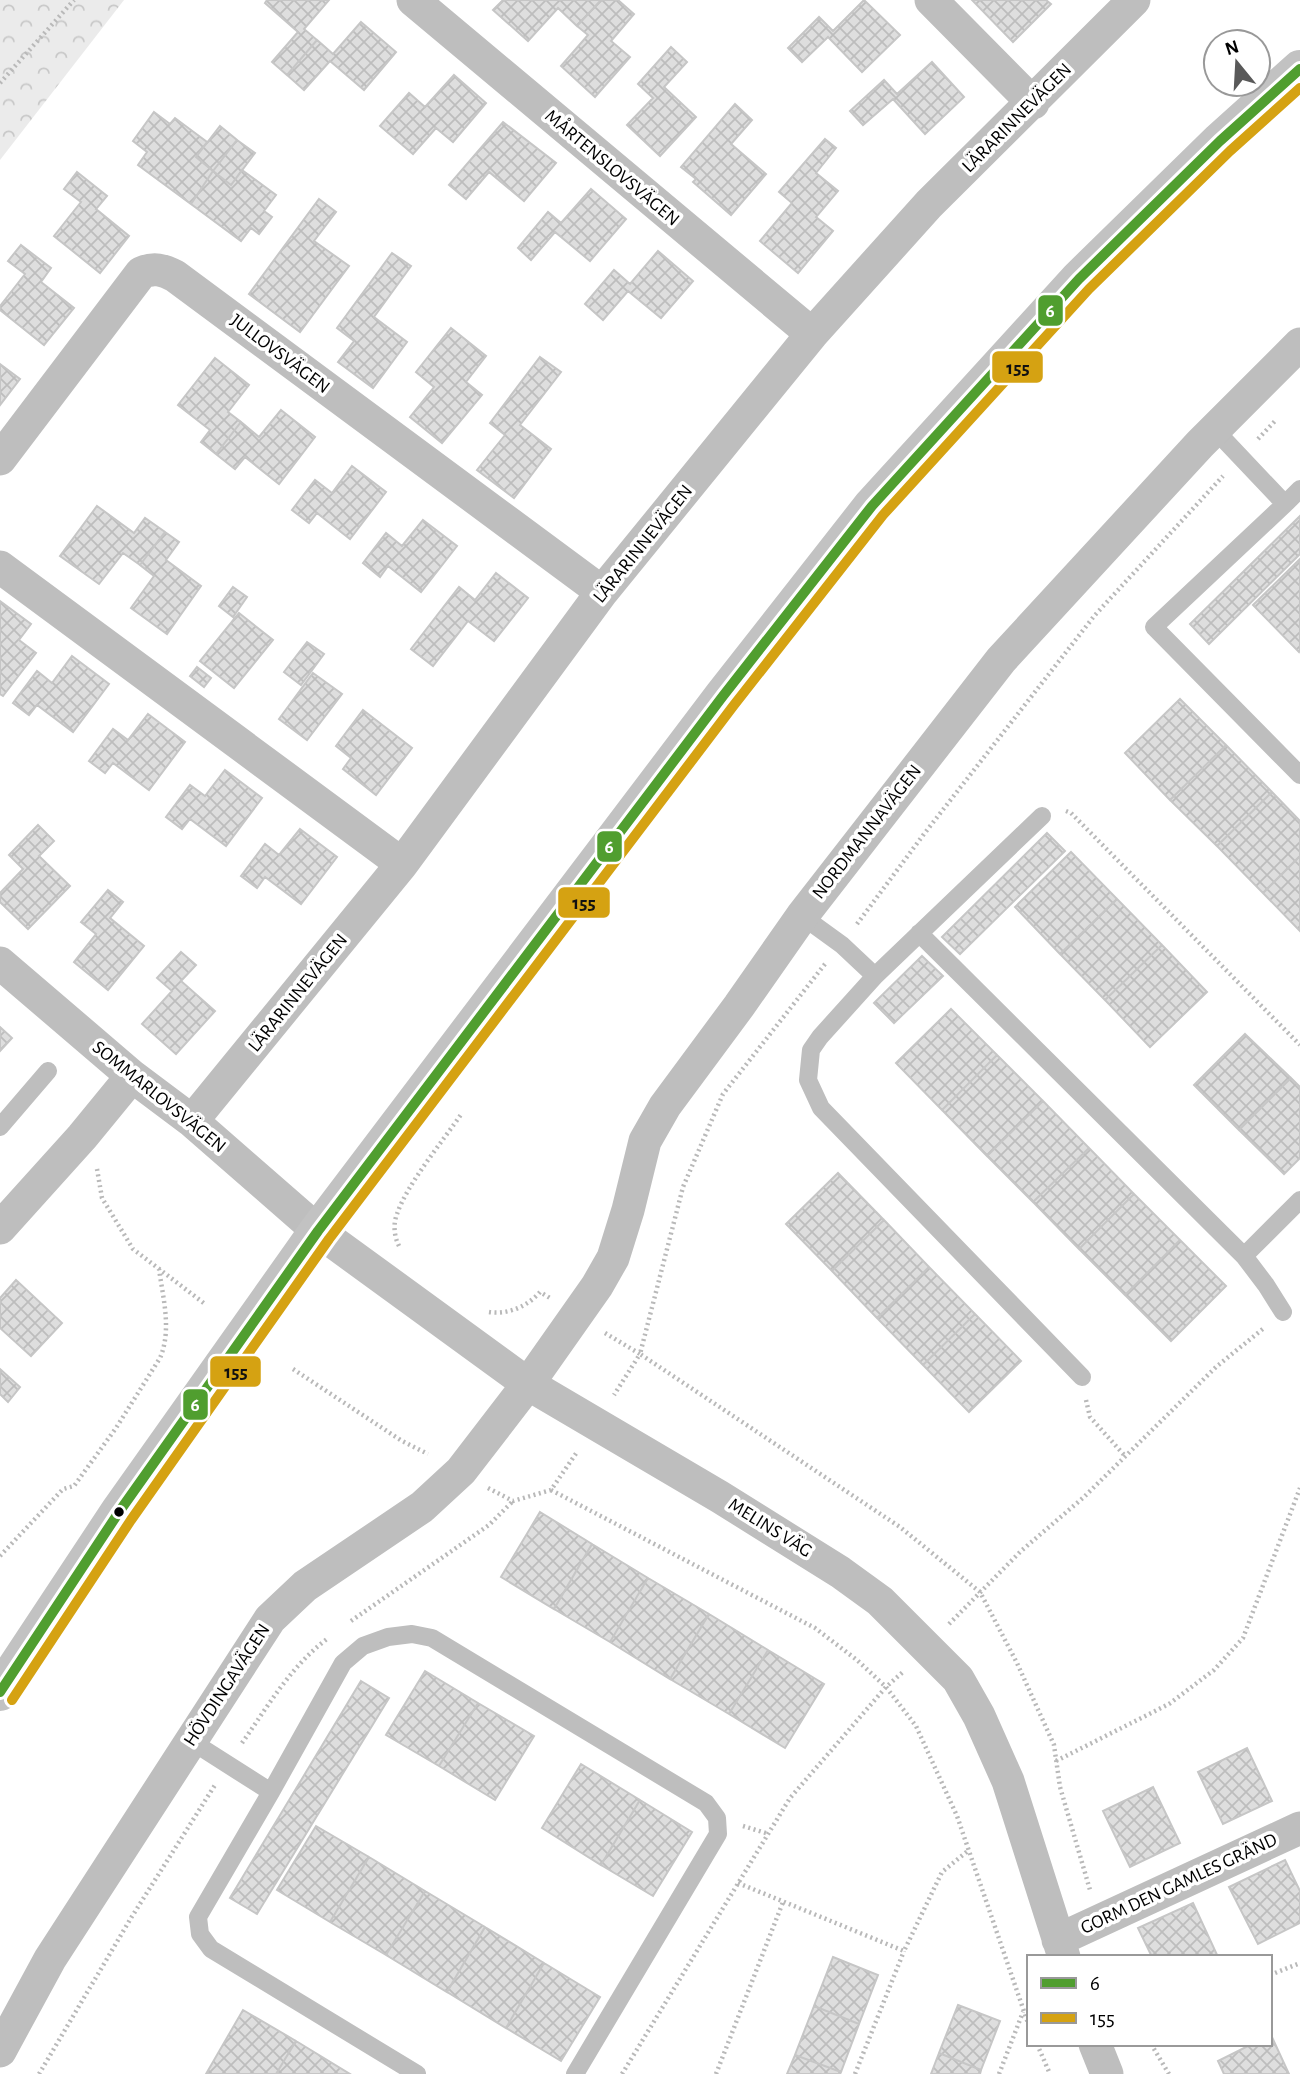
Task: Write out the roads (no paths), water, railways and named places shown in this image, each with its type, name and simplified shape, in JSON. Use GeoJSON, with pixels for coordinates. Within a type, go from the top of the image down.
{"type":"FeatureCollection","features":[{"type":"Feature","properties":{"kind":"main road"},"geometry":{"type":"LineString","coordinates":[[0,1692],[118,1512],[318,1231],[715,706],[872,506],[1079,279],[1220,141],[1300,69]]}},
{"type":"Feature","properties":{"kind":"street","name":"MÅRTENSLOVSVÄGEN"},"geometry":{"type":"LineString","coordinates":[[413,0],[812,334]]}},
{"type":"Feature","properties":{"kind":"street"},"geometry":{"type":"LineString","coordinates":[[931,0],[1032,103]]}},
{"type":"Feature","properties":{"kind":"street","name":"LÄRARINNEVÄGEN"},"geometry":{"type":"LineString","coordinates":[[192,1121],[402,864],[602,592],[812,334],[929,204],[1134,0]]}},
{"type":"Feature","properties":{"kind":"street","name":"JULLOVSVÄGEN"},"geometry":{"type":"LineString","coordinates":[[0,459],[141,273],[154,269],[163,270],[175,276],[602,592]]}},
{"type":"Feature","properties":{"kind":"street","name":"NORDMANNAVÄGEN"},"geometry":{"type":"LineString","coordinates":[[528,1384],[613,1258],[645,1141],[665,1106],[740,1006],[802,916],[1000,660],[1215,430],[1300,344]]}},
{"type":"Feature","properties":{"kind":"street"},"geometry":{"type":"LineString","coordinates":[[0,567],[402,864]]}},
{"type":"Feature","properties":{"kind":"street","name":"SOMMARLOVSVÄGEN"},"geometry":{"type":"LineString","coordinates":[[0,963],[132,1076],[192,1121],[318,1231]]}},
{"type":"Feature","properties":{"kind":"street"},"geometry":{"type":"LineString","coordinates":[[4,1216],[82,1137],[132,1076]]}},
{"type":"Feature","properties":{"kind":"street","name":"MELINS VÄG"},"geometry":{"type":"LineString","coordinates":[[318,1231],[528,1384],[840,1572],[880,1601],[958,1679],[979,1716],[1008,1781],[1061,1948]]}},
{"type":"Feature","properties":{"kind":"street","name":"HÖVDINGAVÄGEN"},"geometry":{"type":"LineString","coordinates":[[0,2051],[50,1959],[270,1619],[305,1586],[422,1507],[461,1471],[528,1384]]}},
{"type":"Feature","properties":{"kind":"street","name":"GORM DEN GAMLES GRÄND"},"geometry":{"type":"LineString","coordinates":[[1061,1948],[1100,1920],[1300,1828]]}},
{"type":"Feature","properties":{"kind":"street"},"geometry":{"type":"LineString","coordinates":[[1096,2046],[1107,2074]]}},
{"type":"Feature","properties":{"kind":"lane"},"geometry":{"type":"LineString","coordinates":[[1215,430],[1284,503]]}},
{"type":"Feature","properties":{"kind":"lane"},"geometry":{"type":"LineString","coordinates":[[1300,489],[1154,627],[1300,775]]}},
{"type":"Feature","properties":{"kind":"lane"},"geometry":{"type":"LineString","coordinates":[[1042,816],[875,976],[820,1037],[811,1050],[808,1080],[821,1108],[1082,1377]]}},
{"type":"Feature","properties":{"kind":"lane"},"geometry":{"type":"LineString","coordinates":[[802,916],[842,945],[875,976]]}},
{"type":"Feature","properties":{"kind":"lane"},"geometry":{"type":"LineString","coordinates":[[919,933],[1244,1256],[1283,1312]]}},
{"type":"Feature","properties":{"kind":"lane"},"geometry":{"type":"LineString","coordinates":[[0,1127],[48,1071]]}},
{"type":"Feature","properties":{"kind":"lane"},"geometry":{"type":"LineString","coordinates":[[1244,1256],[1300,1200]]}},
{"type":"Feature","properties":{"kind":"lane"},"geometry":{"type":"LineString","coordinates":[[417,2074],[211,1949],[200,1934],[198,1917],[343,1663],[363,1646],[388,1637],[412,1634],[432,1637],[706,1803],[718,1818],[718,1835],[575,2074]]}},
{"type":"Feature","properties":{"kind":"lane"},"geometry":{"type":"LineString","coordinates":[[191,1741],[271,1792]]}}]}
